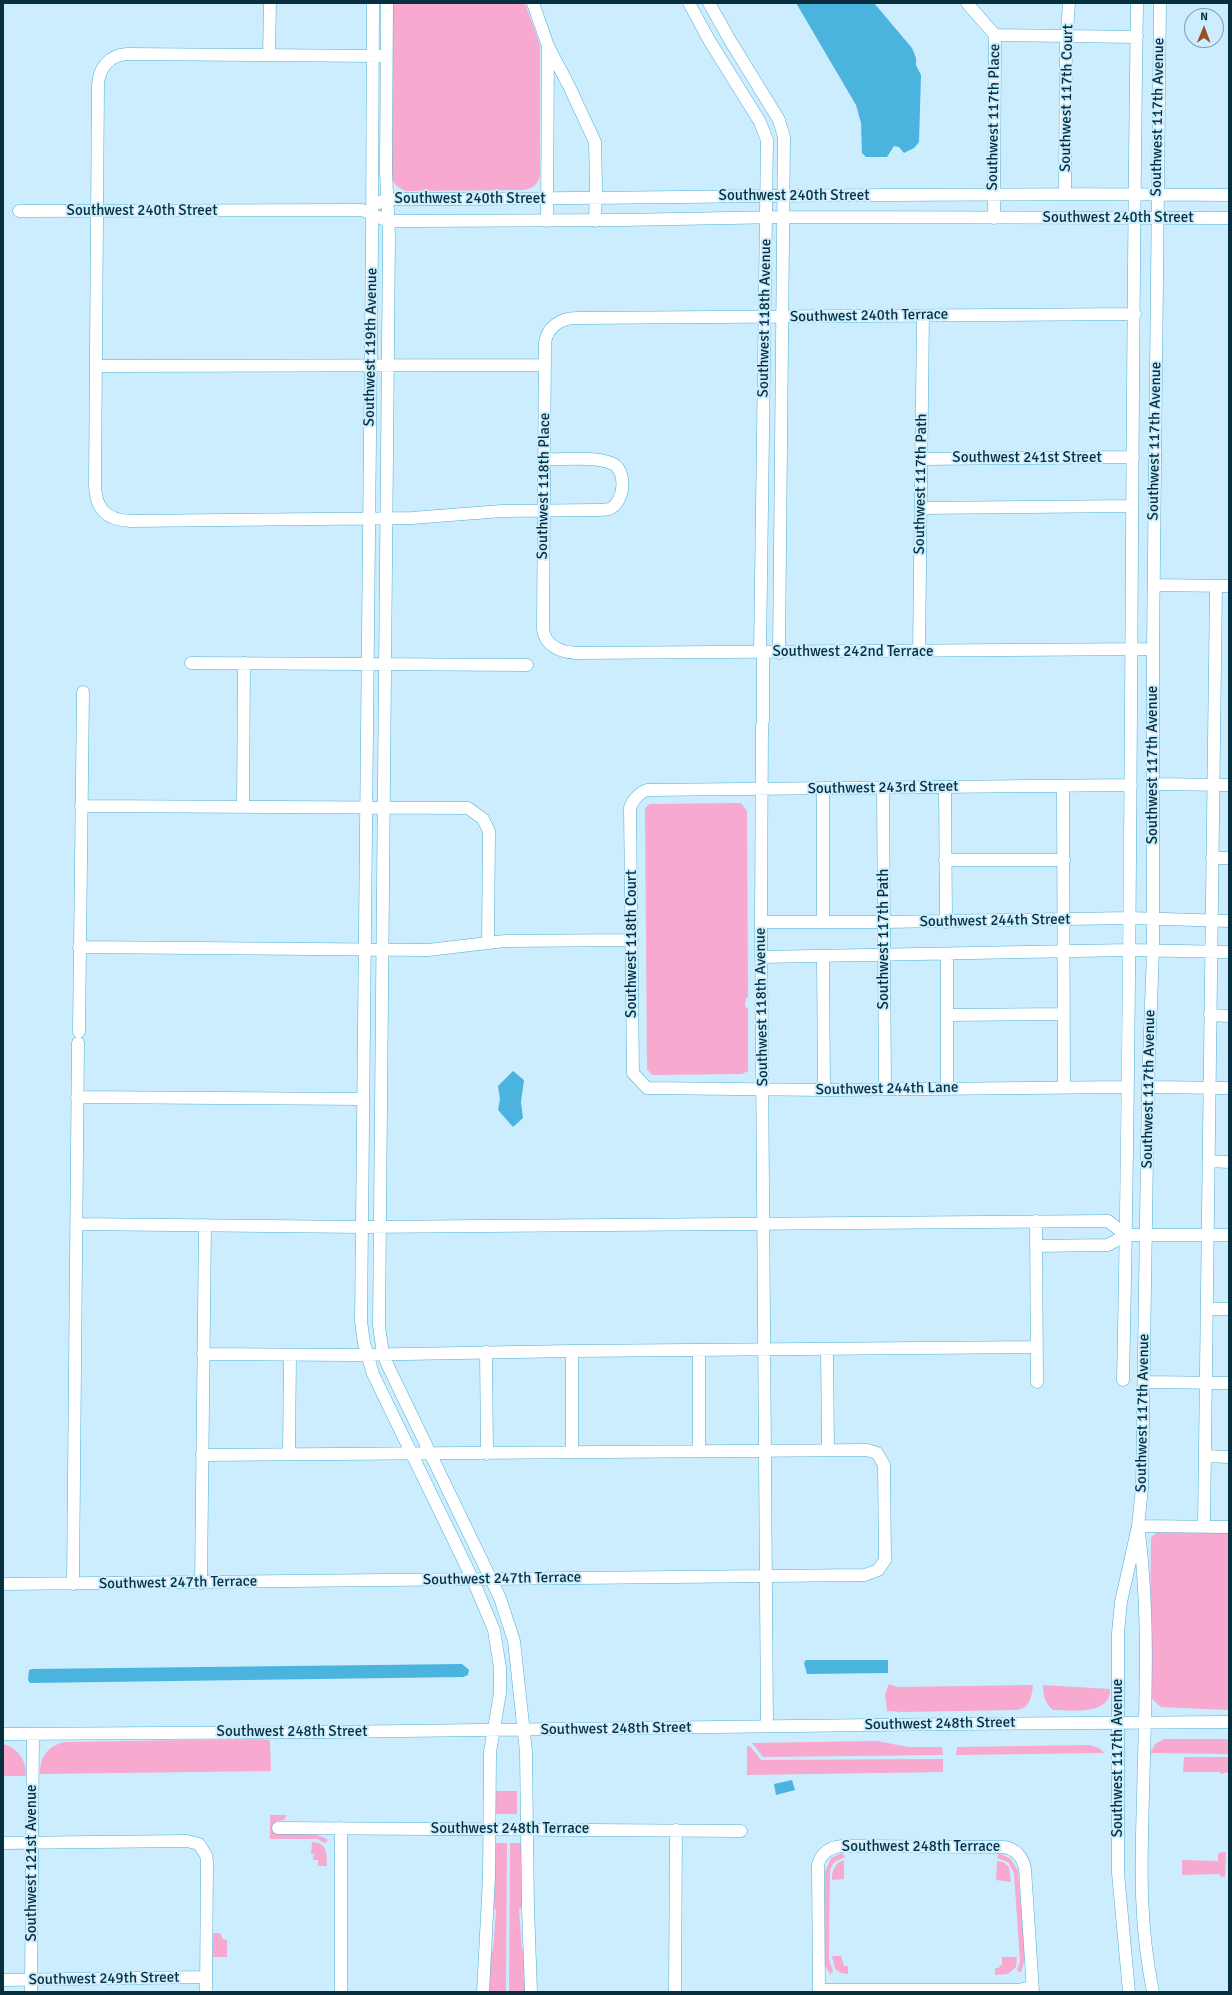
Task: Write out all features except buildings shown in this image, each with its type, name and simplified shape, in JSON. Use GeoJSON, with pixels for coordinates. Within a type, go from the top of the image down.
{"type":"FeatureCollection","features":[{"type":"Feature","properties":{"kind":"street"},"geometry":{"type":"LineString","coordinates":[[270,3],[270,55]]}},
{"type":"Feature","properties":{"kind":"street","name":"Southwest 119th Avenue"},"geometry":{"type":"LineString","coordinates":[[372,3],[368,210],[371,366],[370,518],[361,1321],[367,1355],[378,1386],[473,1580],[492,1624],[499,1657],[500,1687],[493,1730]]}},
{"type":"Feature","properties":{"kind":"street"},"geometry":{"type":"LineString","coordinates":[[387,3],[386,200],[388,221],[388,366],[378,1318],[383,1354],[504,1608],[513,1635],[526,1757],[526,1829],[532,1992]]}},
{"type":"Feature","properties":{"kind":"street"},"geometry":{"type":"LineString","coordinates":[[533,3],[548,46],[569,86],[595,142],[596,198],[594,221]]}},
{"type":"Feature","properties":{"kind":"street","name":"Southwest 118th Avenue"},"geometry":{"type":"LineString","coordinates":[[689,3],[709,40],[765,133],[766,217],[764,317],[761,957],[767,1726]]}},
{"type":"Feature","properties":{"kind":"street","name":"Southwest 118th Avenue"},"geometry":{"type":"LineString","coordinates":[[709,3],[783,129],[784,195],[779,653]]}},
{"type":"Feature","properties":{"kind":"street","name":"Southwest 117th Place"},"geometry":{"type":"LineString","coordinates":[[967,3],[995,35],[994,218]]}},
{"type":"Feature","properties":{"kind":"street","name":"Southwest 117th Court"},"geometry":{"type":"LineString","coordinates":[[1065,194],[1067,36],[1069,3]]}},
{"type":"Feature","properties":{"kind":"street","name":"Southwest 117th Avenue"},"geometry":{"type":"LineString","coordinates":[[1123,1380],[1131,785],[1130,649],[1135,314],[1137,3]]}},
{"type":"Feature","properties":{"kind":"street","name":"Southwest 117th Avenue"},"geometry":{"type":"LineString","coordinates":[[1129,1992],[1118,1873],[1117,1722],[1120,1613],[1138,1526],[1142,1488],[1148,1087],[1153,950],[1153,649],[1160,3]]}},
{"type":"Feature","properties":{"kind":"street"},"geometry":{"type":"LineString","coordinates":[[995,35],[1137,37]]}},
{"type":"Feature","properties":{"kind":"street"},"geometry":{"type":"LineString","coordinates":[[546,221],[548,46]]}},
{"type":"Feature","properties":{"kind":"street"},"geometry":{"type":"LineString","coordinates":[[387,56],[127,54],[118,56],[108,62],[101,71],[99,79],[95,490],[99,507],[108,516],[118,520],[131,521],[426,518],[502,511],[609,509],[619,499],[622,480],[621,471],[617,466],[606,461],[544,459]]}},
{"type":"Feature","properties":{"kind":"street"},"geometry":{"type":"LineString","coordinates":[[548,94],[551,88],[557,85],[569,86]]}},
{"type":"Feature","properties":{"kind":"street","name":"Southwest 240th Street"},"geometry":{"type":"LineString","coordinates":[[19,211],[98,212],[368,210],[386,200],[784,195],[1229,195]]}},
{"type":"Feature","properties":{"kind":"street","name":"Southwest 240th Street"},"geometry":{"type":"LineString","coordinates":[[368,210],[388,221],[594,221],[766,217],[1229,218]]}},
{"type":"Feature","properties":{"kind":"street","name":"Southwest 240th Terrace"},"geometry":{"type":"LineString","coordinates":[[557,323],[568,318],[1135,314]]}},
{"type":"Feature","properties":{"kind":"street","name":"Southwest 117th Path"},"geometry":{"type":"LineString","coordinates":[[920,652],[923,316]]}},
{"type":"Feature","properties":{"kind":"street","name":"Southwest 118th Place"},"geometry":{"type":"LineString","coordinates":[[554,648],[546,640],[543,628],[544,459],[545,366],[547,336],[557,323]]}},
{"type":"Feature","properties":{"kind":"street"},"geometry":{"type":"LineString","coordinates":[[96,366],[545,366]]}},
{"type":"Feature","properties":{"kind":"street","name":"Southwest 241st Street"},"geometry":{"type":"LineString","coordinates":[[922,459],[1133,457]]}},
{"type":"Feature","properties":{"kind":"street"},"geometry":{"type":"LineString","coordinates":[[921,508],[1132,506]]}},
{"type":"Feature","properties":{"kind":"street"},"geometry":{"type":"LineString","coordinates":[[1154,585],[1229,586]]}},
{"type":"Feature","properties":{"kind":"street"},"geometry":{"type":"LineString","coordinates":[[1204,1526],[1216,586]]}},
{"type":"Feature","properties":{"kind":"street","name":"Southwest 242nd Terrace"},"geometry":{"type":"LineString","coordinates":[[554,648],[563,652],[576,653],[779,653],[1153,649]]}},
{"type":"Feature","properties":{"kind":"street"},"geometry":{"type":"LineString","coordinates":[[191,663],[527,665]]}},
{"type":"Feature","properties":{"kind":"street"},"geometry":{"type":"LineString","coordinates":[[243,806],[244,663]]}},
{"type":"Feature","properties":{"kind":"street"},"geometry":{"type":"LineString","coordinates":[[73,1584],[77,1097],[83,692]]}},
{"type":"Feature","properties":{"kind":"street"},"geometry":{"type":"LineString","coordinates":[[1154,784],[1229,785]]}},
{"type":"Feature","properties":{"kind":"street","name":"Southwest 243rd Street"},"geometry":{"type":"LineString","coordinates":[[637,797],[647,790],[1131,785]]}},
{"type":"Feature","properties":{"kind":"street"},"geometry":{"type":"LineString","coordinates":[[1063,786],[1064,1087]]}},
{"type":"Feature","properties":{"kind":"street","name":"Southwest 117th Path"},"geometry":{"type":"LineString","coordinates":[[883,788],[885,1089]]}},
{"type":"Feature","properties":{"kind":"street"},"geometry":{"type":"LineString","coordinates":[[945,788],[946,922]]}},
{"type":"Feature","properties":{"kind":"street"},"geometry":{"type":"LineString","coordinates":[[823,789],[823,922]]}},
{"type":"Feature","properties":{"kind":"street","name":"Southwest 118th Court"},"geometry":{"type":"LineString","coordinates":[[637,797],[630,808],[633,1073],[647,1088]]}},
{"type":"Feature","properties":{"kind":"street"},"geometry":{"type":"LineString","coordinates":[[81,806],[464,808],[472,810],[483,819],[488,827],[489,835],[488,943]]}},
{"type":"Feature","properties":{"kind":"street"},"geometry":{"type":"LineString","coordinates":[[1212,858],[1229,858]]}},
{"type":"Feature","properties":{"kind":"street"},"geometry":{"type":"LineString","coordinates":[[945,860],[1064,860]]}},
{"type":"Feature","properties":{"kind":"street","name":"Southwest 244th Street"},"geometry":{"type":"LineString","coordinates":[[761,922],[946,922],[1064,916],[1229,921]]}},
{"type":"Feature","properties":{"kind":"street"},"geometry":{"type":"LineString","coordinates":[[79,947],[382,951],[442,950],[488,943],[524,940],[632,940]]}},
{"type":"Feature","properties":{"kind":"street"},"geometry":{"type":"LineString","coordinates":[[761,957],[947,954],[1064,955],[1129,950],[1229,952]]}},
{"type":"Feature","properties":{"kind":"street"},"geometry":{"type":"LineString","coordinates":[[947,954],[948,1088]]}},
{"type":"Feature","properties":{"kind":"street"},"geometry":{"type":"LineString","coordinates":[[823,956],[824,1090]]}},
{"type":"Feature","properties":{"kind":"street"},"geometry":{"type":"LineString","coordinates":[[947,1014],[1064,1014]]}},
{"type":"Feature","properties":{"kind":"street"},"geometry":{"type":"LineString","coordinates":[[1210,1015],[1229,1016]]}},
{"type":"Feature","properties":{"kind":"street","name":"Southwest 244th Lane"},"geometry":{"type":"LineString","coordinates":[[647,1088],[824,1090],[1127,1087]]}},
{"type":"Feature","properties":{"kind":"street"},"geometry":{"type":"LineString","coordinates":[[1148,1087],[1229,1088]]}},
{"type":"Feature","properties":{"kind":"street"},"geometry":{"type":"LineString","coordinates":[[77,1097],[363,1099]]}},
{"type":"Feature","properties":{"kind":"street"},"geometry":{"type":"LineString","coordinates":[[1209,1161],[1229,1162]]}},
{"type":"Feature","properties":{"kind":"street"},"geometry":{"type":"LineString","coordinates":[[1036,1221],[1037,1382]]}},
{"type":"Feature","properties":{"kind":"street"},"geometry":{"type":"LineString","coordinates":[[76,1224],[379,1227],[1108,1221],[1126,1235]]}},
{"type":"Feature","properties":{"kind":"street"},"geometry":{"type":"LineString","coordinates":[[201,1583],[205,1225]]}},
{"type":"Feature","properties":{"kind":"street"},"geometry":{"type":"LineString","coordinates":[[1036,1246],[1108,1245],[1126,1235],[1229,1236]]}},
{"type":"Feature","properties":{"kind":"street"},"geometry":{"type":"LineString","coordinates":[[1207,1309],[1229,1309]]}},
{"type":"Feature","properties":{"kind":"street"},"geometry":{"type":"LineString","coordinates":[[203,1354],[367,1355],[486,1352],[1037,1347]]}},
{"type":"Feature","properties":{"kind":"street"},"geometry":{"type":"LineString","coordinates":[[202,1455],[411,1453],[487,1454],[828,1450],[827,1349]]}},
{"type":"Feature","properties":{"kind":"street"},"geometry":{"type":"LineString","coordinates":[[698,1451],[699,1350]]}},
{"type":"Feature","properties":{"kind":"street"},"geometry":{"type":"LineString","coordinates":[[572,1351],[572,1452]]}},
{"type":"Feature","properties":{"kind":"street"},"geometry":{"type":"LineString","coordinates":[[486,1352],[487,1454]]}},
{"type":"Feature","properties":{"kind":"street"},"geometry":{"type":"LineString","coordinates":[[289,1454],[290,1355]]}},
{"type":"Feature","properties":{"kind":"street"},"geometry":{"type":"LineString","coordinates":[[1144,1382],[1229,1383]]}},
{"type":"Feature","properties":{"kind":"street","name":"Southwest 247th Terrace"},"geometry":{"type":"LineString","coordinates":[[3,1584],[491,1580],[865,1575],[872,1573],[880,1568],[884,1563],[885,1554],[884,1469],[882,1459],[877,1454],[867,1450],[828,1450]]}},
{"type":"Feature","properties":{"kind":"street"},"geometry":{"type":"LineString","coordinates":[[1205,1456],[1229,1457]]}},
{"type":"Feature","properties":{"kind":"street"},"geometry":{"type":"LineString","coordinates":[[1138,1526],[1229,1527]]}},
{"type":"Feature","properties":{"kind":"street","name":"Southwest 117th Avenue"},"geometry":{"type":"LineString","coordinates":[[1138,1526],[1145,1577],[1145,1722],[1140,1885],[1142,1924],[1153,1992]]}},
{"type":"Feature","properties":{"kind":"street","name":"Southwest 248th Street"},"geometry":{"type":"LineString","coordinates":[[3,1734],[1229,1722]]}},
{"type":"Feature","properties":{"kind":"street"},"geometry":{"type":"LineString","coordinates":[[483,1992],[490,1829],[490,1752],[493,1730]]}},
{"type":"Feature","properties":{"kind":"street","name":"Southwest 121st Avenue"},"geometry":{"type":"LineString","coordinates":[[31,1992],[33,1734]]}},
{"type":"Feature","properties":{"kind":"street","name":"Southwest 248th Terrace"},"geometry":{"type":"LineString","coordinates":[[278,1828],[741,1831]]}},
{"type":"Feature","properties":{"kind":"street"},"geometry":{"type":"LineString","coordinates":[[341,1828],[341,1992]]}},
{"type":"Feature","properties":{"kind":"street"},"geometry":{"type":"LineString","coordinates":[[675,1992],[676,1830]]}},
{"type":"Feature","properties":{"kind":"street"},"geometry":{"type":"LineString","coordinates":[[3,1843],[187,1841],[197,1843],[204,1851],[207,1865],[206,1992]]}},
{"type":"Feature","properties":{"kind":"street","name":"Southwest 248th Terrace"},"geometry":{"type":"LineString","coordinates":[[818,1991],[818,1867],[824,1854],[834,1847],[855,1846],[1004,1847],[1018,1854],[1023,1861],[1025,1869],[1033,1989]]}},
{"type":"Feature","properties":{"kind":"street","name":"Southwest 249th Street"},"geometry":{"type":"LineString","coordinates":[[3,1980],[206,1977]]}},
{"type":"Feature","properties":{"kind":"street"},"geometry":{"type":"LineString","coordinates":[[818,1991],[1033,1989]]}},
{"type":"Feature","properties":{"kind":"shaded area"},"geometry":{"type":"Polygon","coordinates":[[[391,3],[525,3],[540,45],[540,175],[535,186],[524,190],[406,191],[394,183],[390,175],[391,3]]]}},
{"type":"Feature","properties":{"kind":"shaded area"},"geometry":{"type":"Polygon","coordinates":[[[741,803],[747,811],[748,997],[746,998],[745,1007],[748,1008],[748,1071],[742,1074],[652,1075],[647,1069],[645,809],[651,804],[741,803]]]}},
{"type":"Feature","properties":{"kind":"shaded area"},"geometry":{"type":"Polygon","coordinates":[[[1229,1530],[1229,1710],[1161,1707],[1153,1700],[1149,1691],[1151,1538],[1158,1531],[1229,1530]]]}},
{"type":"Feature","properties":{"kind":"shaded area"},"geometry":{"type":"Polygon","coordinates":[[[889,1684],[898,1687],[1033,1685],[1030,1701],[1025,1707],[1017,1710],[902,1712],[887,1711],[885,1694],[889,1684]]]}},
{"type":"Feature","properties":{"kind":"shaded area"},"geometry":{"type":"Polygon","coordinates":[[[1043,1685],[1110,1689],[1109,1698],[1104,1704],[1089,1710],[1053,1710],[1045,1699],[1043,1685]]]}},
{"type":"Feature","properties":{"kind":"shaded area"},"geometry":{"type":"Polygon","coordinates":[[[1164,1739],[1229,1739],[1229,1754],[1150,1753],[1155,1744],[1164,1739]]]}},
{"type":"Feature","properties":{"kind":"shaded area"},"geometry":{"type":"Polygon","coordinates":[[[269,1740],[270,1742],[271,1771],[40,1774],[41,1762],[49,1749],[65,1742],[269,1740]]]}},
{"type":"Feature","properties":{"kind":"shaded area"},"geometry":{"type":"Polygon","coordinates":[[[877,1741],[908,1747],[942,1747],[943,1755],[763,1757],[752,1743],[877,1741]]]}},
{"type":"Feature","properties":{"kind":"shaded area"},"geometry":{"type":"Polygon","coordinates":[[[3,1744],[17,1752],[23,1760],[26,1776],[3,1776],[3,1744]]]}},
{"type":"Feature","properties":{"kind":"shaded area"},"geometry":{"type":"Polygon","coordinates":[[[1090,1745],[1099,1748],[1104,1753],[956,1755],[957,1747],[1090,1745]]]}},
{"type":"Feature","properties":{"kind":"shaded area"},"geometry":{"type":"Polygon","coordinates":[[[747,1746],[751,1747],[761,1760],[943,1759],[943,1772],[747,1775],[747,1746]]]}},
{"type":"Feature","properties":{"kind":"shaded area"},"geometry":{"type":"Polygon","coordinates":[[[1184,1757],[1229,1757],[1229,1772],[1220,1774],[1220,1772],[1183,1772],[1184,1757]]]}},
{"type":"Feature","properties":{"kind":"shaded area"},"geometry":{"type":"Polygon","coordinates":[[[495,1791],[517,1791],[517,1814],[495,1814],[495,1791]]]}},
{"type":"Feature","properties":{"kind":"shaded area"},"geometry":{"type":"Polygon","coordinates":[[[270,1815],[287,1815],[284,1820],[276,1821],[276,1834],[310,1834],[323,1837],[328,1840],[325,1843],[317,1839],[270,1839],[270,1815]]]}},
{"type":"Feature","properties":{"kind":"shaded area"},"geometry":{"type":"Polygon","coordinates":[[[312,1842],[321,1844],[325,1850],[327,1866],[318,1866],[318,1860],[313,1860],[314,1854],[311,1854],[312,1842]]]}},
{"type":"Feature","properties":{"kind":"shaded area"},"geometry":{"type":"Polygon","coordinates":[[[496,1843],[507,1843],[506,1992],[489,1992],[490,1953],[493,1950],[496,1911],[494,1907],[496,1843]]]}},
{"type":"Feature","properties":{"kind":"shaded area"},"geometry":{"type":"Polygon","coordinates":[[[510,1843],[521,1843],[522,1845],[522,1907],[519,1909],[522,1949],[526,1952],[526,1992],[509,1992],[510,1843]]]}},
{"type":"Feature","properties":{"kind":"shaded area"},"geometry":{"type":"Polygon","coordinates":[[[1221,1852],[1226,1852],[1225,1877],[1220,1876],[1220,1874],[1182,1875],[1182,1860],[1218,1861],[1218,1854],[1221,1852]]]}},
{"type":"Feature","properties":{"kind":"shaded area"},"geometry":{"type":"Polygon","coordinates":[[[842,1853],[845,1857],[834,1862],[830,1870],[829,1959],[833,1971],[830,1974],[824,1964],[825,1872],[831,1858],[842,1853]]]}},
{"type":"Feature","properties":{"kind":"shaded area"},"geometry":{"type":"Polygon","coordinates":[[[999,1853],[1011,1859],[1018,1871],[1025,1958],[1021,1973],[1017,1970],[1020,1962],[1014,1873],[1008,1862],[997,1858],[999,1853]]]}},
{"type":"Feature","properties":{"kind":"shaded area"},"geometry":{"type":"Polygon","coordinates":[[[844,1860],[844,1879],[832,1880],[834,1868],[838,1863],[844,1860]]]}},
{"type":"Feature","properties":{"kind":"shaded area"},"geometry":{"type":"Polygon","coordinates":[[[997,1861],[1003,1862],[1009,1867],[1011,1882],[996,1880],[997,1861]]]}},
{"type":"Feature","properties":{"kind":"shaded area"},"geometry":{"type":"Polygon","coordinates":[[[212,1933],[220,1933],[223,1939],[227,1940],[227,1957],[212,1957],[212,1933]]]}},
{"type":"Feature","properties":{"kind":"shaded area"},"geometry":{"type":"Polygon","coordinates":[[[832,1956],[841,1956],[844,1966],[848,1966],[848,1974],[841,1973],[835,1969],[832,1956]]]}},
{"type":"Feature","properties":{"kind":"shaded area"},"geometry":{"type":"Polygon","coordinates":[[[1002,1957],[1017,1957],[1016,1967],[1008,1974],[995,1975],[995,1968],[999,1968],[1000,1965],[1002,1965],[1002,1957]]]}},
{"type":"Feature","properties":{"kind":"water"},"geometry":{"type":"Polygon","coordinates":[[[796,3],[874,3],[912,48],[916,58],[916,65],[921,75],[919,142],[914,148],[904,153],[899,147],[894,146],[887,157],[866,157],[862,153],[861,123],[856,105],[796,3]]]}},
{"type":"Feature","properties":{"kind":"water"},"geometry":{"type":"Polygon","coordinates":[[[513,1071],[524,1080],[521,1102],[523,1118],[513,1127],[498,1110],[500,1099],[498,1086],[513,1071]]]}},
{"type":"Feature","properties":{"kind":"water"},"geometry":{"type":"Polygon","coordinates":[[[806,1660],[888,1660],[888,1673],[807,1674],[804,1663],[806,1660]]]}},
{"type":"Feature","properties":{"kind":"water"},"geometry":{"type":"Polygon","coordinates":[[[462,1664],[469,1670],[468,1675],[463,1677],[30,1683],[28,1680],[29,1670],[32,1669],[462,1664]]]}},
{"type":"Feature","properties":{"kind":"water"},"geometry":{"type":"Polygon","coordinates":[[[792,1780],[795,1790],[776,1795],[774,1784],[792,1780]]]}}]}
